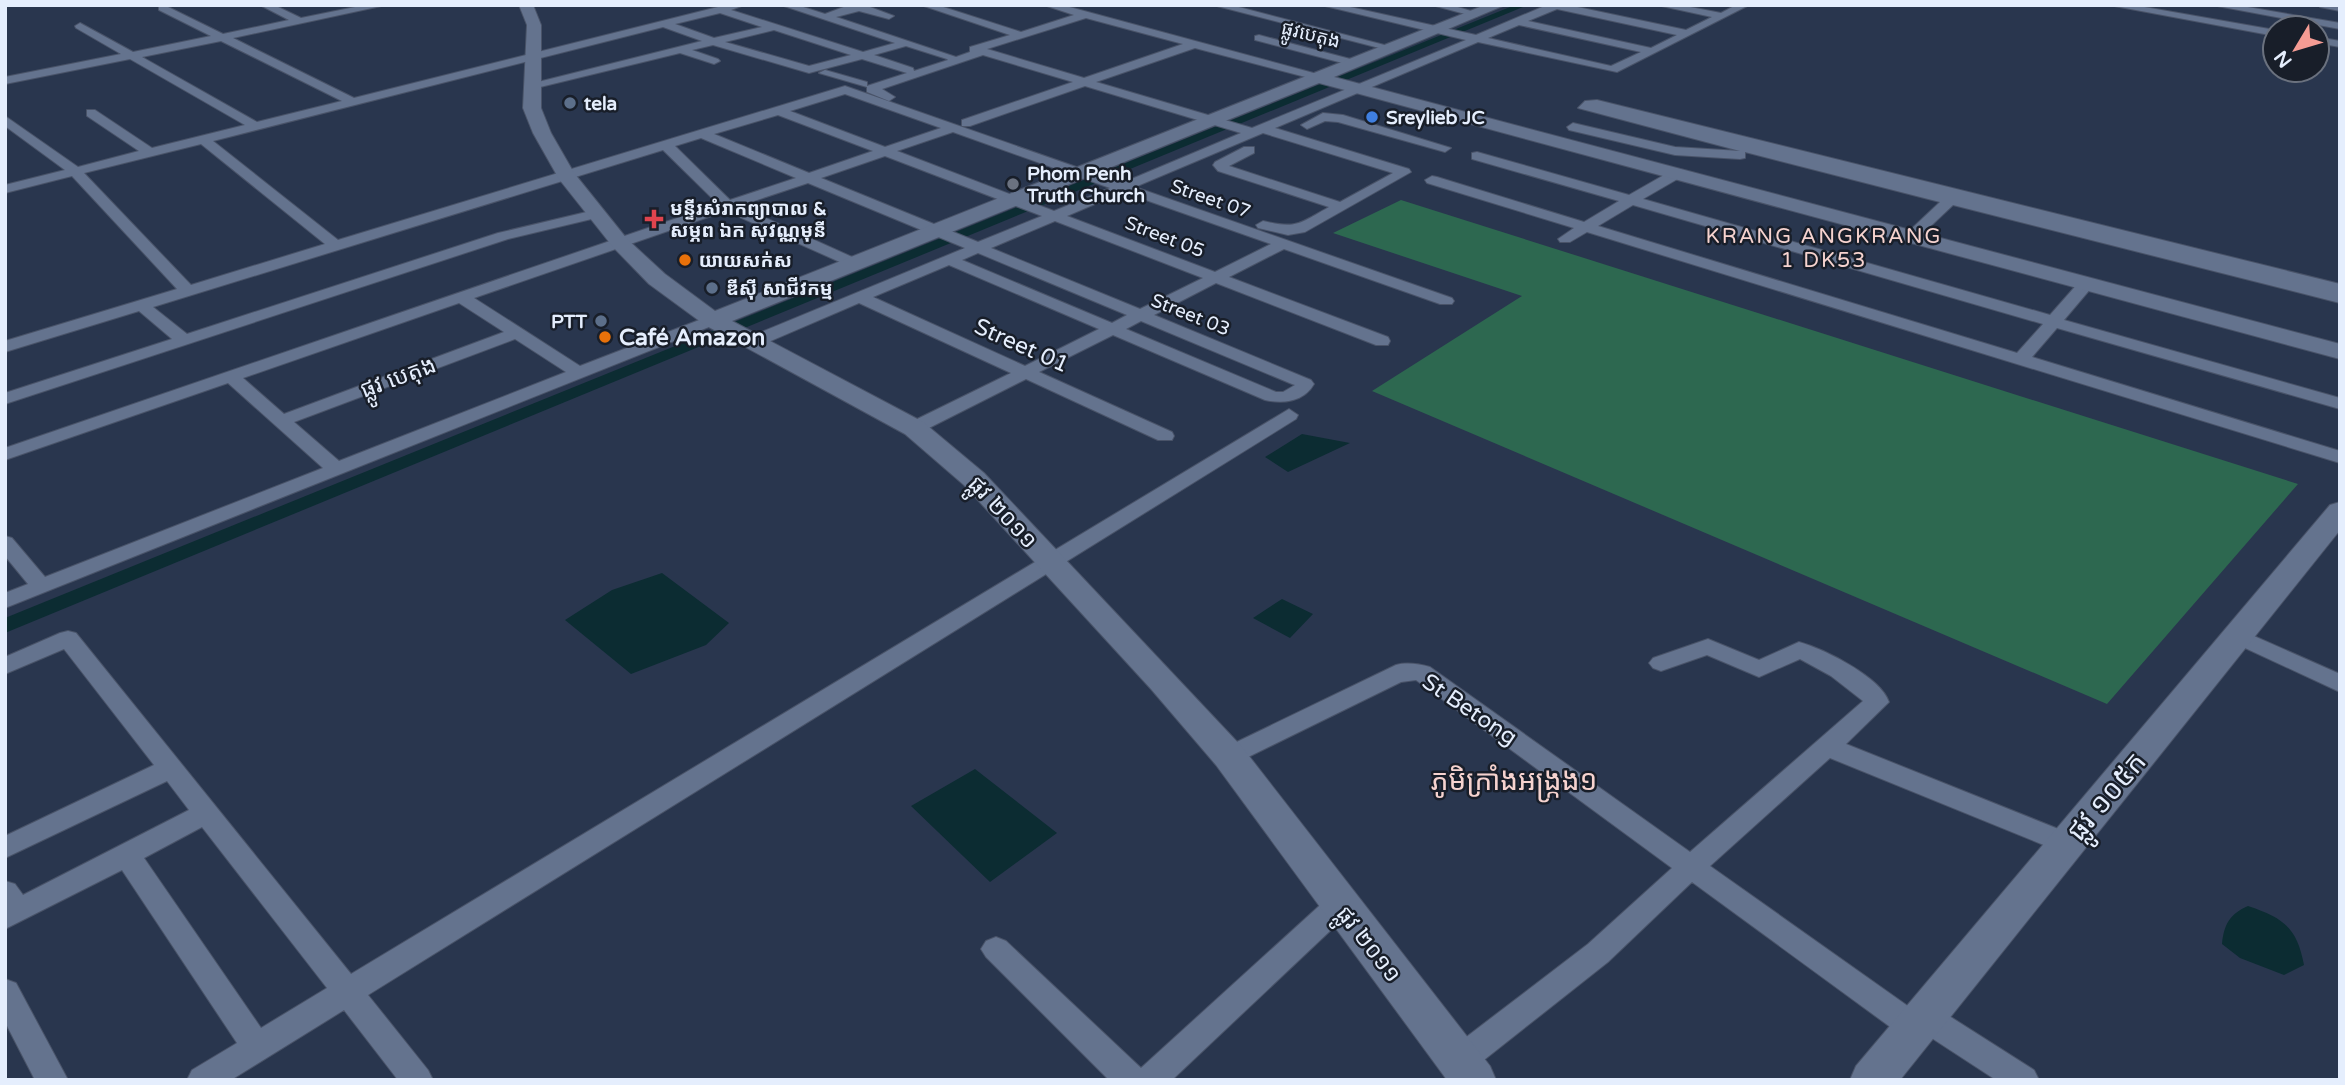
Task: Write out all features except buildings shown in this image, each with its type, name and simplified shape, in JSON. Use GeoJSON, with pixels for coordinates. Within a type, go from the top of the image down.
{"type":"FeatureCollection","features":[{"type":"Feature","properties":{"kind":"main road","name":"ផ្លូវ ២០១១"},"geometry":{"type":"LineString","coordinates":[[526,5],[534,25],[532,108],[542,134],[566,175],[620,243],[657,279],[733,331],[914,428],[974,479],[1163,681],[1228,756],[1467,1070]]}},
{"type":"Feature","properties":{"kind":"main road"},"geometry":{"type":"LineString","coordinates":[[733,331],[856,264],[1498,5]]}},
{"type":"Feature","properties":{"kind":"main road"},"geometry":{"type":"LineString","coordinates":[[1321,78],[2340,352]]}},
{"type":"Feature","properties":{"kind":"main road","name":"ផ្លូវ ១០៥ក"},"geometry":{"type":"LineString","coordinates":[[1872,1080],[2340,511]]}},
{"type":"Feature","properties":{"kind":"street"},"geometry":{"type":"LineString","coordinates":[[265,5],[299,21]]}},
{"type":"Feature","properties":{"kind":"street"},"geometry":{"type":"LineString","coordinates":[[5,189],[739,5]]}},
{"type":"Feature","properties":{"kind":"street"},"geometry":{"type":"LineString","coordinates":[[786,5],[951,57]]}},
{"type":"Feature","properties":{"kind":"street"},"geometry":{"type":"LineString","coordinates":[[926,5],[1020,35]]}},
{"type":"Feature","properties":{"kind":"street"},"geometry":{"type":"LineString","coordinates":[[1049,5],[1321,78]]}},
{"type":"Feature","properties":{"kind":"street"},"geometry":{"type":"LineString","coordinates":[[1218,5],[1391,48]]}},
{"type":"Feature","properties":{"kind":"street"},"geometry":{"type":"LineString","coordinates":[[1326,5],[1611,69],[1617,69],[1744,5]]}},
{"type":"Feature","properties":{"kind":"street"},"geometry":{"type":"LineString","coordinates":[[1437,5],[1476,14]]}},
{"type":"Feature","properties":{"kind":"street"},"geometry":{"type":"LineString","coordinates":[[1662,5],[1721,16]]}},
{"type":"Feature","properties":{"kind":"street"},"geometry":{"type":"LineString","coordinates":[[2114,5],[2261,31]]}},
{"type":"Feature","properties":{"kind":"street"},"geometry":{"type":"LineString","coordinates":[[2217,5],[2340,26]]}},
{"type":"Feature","properties":{"kind":"street"},"geometry":{"type":"LineString","coordinates":[[2324,5],[2340,8]]}},
{"type":"Feature","properties":{"kind":"street"},"geometry":{"type":"LineString","coordinates":[[5,81],[375,6]]}},
{"type":"Feature","properties":{"kind":"street"},"geometry":{"type":"LineString","coordinates":[[532,85],[625,69],[682,50],[860,6],[889,16]]}},
{"type":"Feature","properties":{"kind":"street"},"geometry":{"type":"LineString","coordinates":[[5,601],[577,372],[859,298],[1119,186],[1139,181],[1255,134],[1357,88],[1555,6],[1685,33]]}},
{"type":"Feature","properties":{"kind":"street"},"geometry":{"type":"LineString","coordinates":[[163,8],[353,102]]}},
{"type":"Feature","properties":{"kind":"street"},"geometry":{"type":"LineString","coordinates":[[721,10],[909,70]]}},
{"type":"Feature","properties":{"kind":"street"},"geometry":{"type":"LineString","coordinates":[[960,125],[871,89],[1020,35],[1085,15]]}},
{"type":"Feature","properties":{"kind":"street"},"geometry":{"type":"LineString","coordinates":[[1518,22],[1650,51]]}},
{"type":"Feature","properties":{"kind":"street"},"geometry":{"type":"LineString","coordinates":[[664,24],[810,71],[906,43]]}},
{"type":"Feature","properties":{"kind":"street"},"geometry":{"type":"LineString","coordinates":[[80,26],[255,126]]}},
{"type":"Feature","properties":{"kind":"street"},"geometry":{"type":"LineString","coordinates":[[812,40],[856,27]]}},
{"type":"Feature","properties":{"kind":"street","name":"ផ្លូវបេតុង"},"geometry":{"type":"LineString","coordinates":[[1259,38],[1354,63]]}},
{"type":"Feature","properties":{"kind":"street"},"geometry":{"type":"LineString","coordinates":[[5,454],[729,207],[1195,44]]}},
{"type":"Feature","properties":{"kind":"street"},"geometry":{"type":"LineString","coordinates":[[682,50],[714,61]]}},
{"type":"Feature","properties":{"kind":"street"},"geometry":{"type":"LineString","coordinates":[[825,73],[860,85],[978,51],[1255,134],[1388,181]]}},
{"type":"Feature","properties":{"kind":"street","name":"Street 07"},"geometry":{"type":"LineString","coordinates":[[777,110],[845,90],[960,125],[1086,171],[1119,186],[1446,301]]}},
{"type":"Feature","properties":{"kind":"street"},"geometry":{"type":"LineString","coordinates":[[2340,289],[1954,198],[1763,154],[1584,108],[1589,104],[1597,104],[1954,198],[2340,299]]}},
{"type":"Feature","properties":{"kind":"street"},"geometry":{"type":"LineString","coordinates":[[5,347],[777,110]]}},
{"type":"Feature","properties":{"kind":"street","name":"Street 05"},"geometry":{"type":"LineString","coordinates":[[777,110],[1382,341]]}},
{"type":"Feature","properties":{"kind":"street"},"geometry":{"type":"LineString","coordinates":[[91,113],[149,152]]}},
{"type":"Feature","properties":{"kind":"street"},"geometry":{"type":"LineString","coordinates":[[1284,135],[1331,116],[1446,148]]}},
{"type":"Feature","properties":{"kind":"street"},"geometry":{"type":"LineString","coordinates":[[5,120],[75,171],[188,291]]}},
{"type":"Feature","properties":{"kind":"street"},"geometry":{"type":"LineString","coordinates":[[1573,127],[1677,153],[1710,156],[1763,154]]}},
{"type":"Feature","properties":{"kind":"street","name":"Street 03"},"geometry":{"type":"LineString","coordinates":[[702,134],[1298,380],[1304,384],[1303,388],[1289,397],[1279,399],[949,260]]}},
{"type":"Feature","properties":{"kind":"street"},"geometry":{"type":"LineString","coordinates":[[1139,181],[1271,228],[1288,231],[1300,229],[1404,172],[1284,135],[1255,134],[1220,165],[1339,206]]}},
{"type":"Feature","properties":{"kind":"street"},"geometry":{"type":"LineString","coordinates":[[203,139],[335,246]]}},
{"type":"Feature","properties":{"kind":"street"},"geometry":{"type":"LineString","coordinates":[[666,145],[729,207],[856,264]]}},
{"type":"Feature","properties":{"kind":"street"},"geometry":{"type":"LineString","coordinates":[[1477,156],[2340,404]]}},
{"type":"Feature","properties":{"kind":"street"},"geometry":{"type":"LineString","coordinates":[[1565,239],[1676,174]]}},
{"type":"Feature","properties":{"kind":"street"},"geometry":{"type":"LineString","coordinates":[[1432,180],[2340,457]]}},
{"type":"Feature","properties":{"kind":"street"},"geometry":{"type":"LineString","coordinates":[[1911,237],[1954,198]]}},
{"type":"Feature","properties":{"kind":"street"},"geometry":{"type":"LineString","coordinates":[[5,399],[503,236],[595,214]]}},
{"type":"Feature","properties":{"kind":"street"},"geometry":{"type":"LineString","coordinates":[[914,428],[1283,244]]}},
{"type":"Feature","properties":{"kind":"street"},"geometry":{"type":"LineString","coordinates":[[2021,359],[2085,284]]}},
{"type":"Feature","properties":{"kind":"street"},"geometry":{"type":"LineString","coordinates":[[461,297],[577,372]]}},
{"type":"Feature","properties":{"kind":"street","name":"Street 01"},"geometry":{"type":"LineString","coordinates":[[859,298],[1166,436]]}},
{"type":"Feature","properties":{"kind":"street"},"geometry":{"type":"LineString","coordinates":[[141,305],[184,340]]}},
{"type":"Feature","properties":{"kind":"street","name":"ផ្លូវ បេតុង"},"geometry":{"type":"LineString","coordinates":[[281,421],[516,333]]}},
{"type":"Feature","properties":{"kind":"street"},"geometry":{"type":"LineString","coordinates":[[1197,365],[1225,350]]}},
{"type":"Feature","properties":{"kind":"street"},"geometry":{"type":"LineString","coordinates":[[231,377],[335,469]]}},
{"type":"Feature","properties":{"kind":"street"},"geometry":{"type":"LineString","coordinates":[[203,1080],[1289,415]]}},
{"type":"Feature","properties":{"kind":"street"},"geometry":{"type":"LineString","coordinates":[[5,542],[41,586]]}},
{"type":"Feature","properties":{"kind":"street"},"geometry":{"type":"LineString","coordinates":[[2238,635],[2340,684]]}},
{"type":"Feature","properties":{"kind":"street"},"geometry":{"type":"LineString","coordinates":[[5,666],[68,638],[417,1080]]}},
{"type":"Feature","properties":{"kind":"street"},"geometry":{"type":"LineString","coordinates":[[1467,1070],[1877,702],[1876,698],[1811,654],[1792,651],[1759,669],[1707,646],[1661,663]]}},
{"type":"Feature","properties":{"kind":"street","name":"St Betong"},"geometry":{"type":"LineString","coordinates":[[1228,756],[1404,671],[1422,673],[1690,868],[1920,1022],[2023,1080]]}},
{"type":"Feature","properties":{"kind":"street"},"geometry":{"type":"LineString","coordinates":[[1829,747],[2066,843]]}},
{"type":"Feature","properties":{"kind":"street"},"geometry":{"type":"LineString","coordinates":[[5,848],[171,768]]}},
{"type":"Feature","properties":{"kind":"street"},"geometry":{"type":"LineString","coordinates":[[10,907],[127,855],[207,813]]}},
{"type":"Feature","properties":{"kind":"street"},"geometry":{"type":"LineString","coordinates":[[127,855],[257,1047]]}},
{"type":"Feature","properties":{"kind":"street"},"geometry":{"type":"LineString","coordinates":[[1150,1080],[1339,905]]}},
{"type":"Feature","properties":{"kind":"street"},"geometry":{"type":"LineString","coordinates":[[996,949],[1131,1080]]}},
{"type":"Feature","properties":{"kind":"street"},"geometry":{"type":"LineString","coordinates":[[5,992],[52,1080]]}},
{"type":"Feature","properties":{"kind":"green space"},"geometry":{"type":"Polygon","coordinates":[[[1401,200],[2298,484],[2107,704],[1372,391],[1522,296],[1333,233],[1401,200]]]}},
{"type":"Feature","properties":{"kind":"shaded area"},"geometry":{"type":"Polygon","coordinates":[[[1302,434],[1350,443],[1288,472],[1265,457],[1302,434]]]}},
{"type":"Feature","properties":{"kind":"shaded area"},"geometry":{"type":"Polygon","coordinates":[[[662,573],[729,623],[706,645],[631,674],[565,620],[612,590],[662,573]]]}},
{"type":"Feature","properties":{"kind":"shaded area"},"geometry":{"type":"Polygon","coordinates":[[[1282,599],[1313,614],[1290,638],[1253,618],[1282,599]]]}},
{"type":"Feature","properties":{"kind":"shaded area"},"geometry":{"type":"Polygon","coordinates":[[[975,769],[1057,833],[990,882],[911,806],[975,769]]]}},
{"type":"Feature","properties":{"kind":"shaded area"},"geometry":{"type":"Polygon","coordinates":[[[2248,906],[2271,915],[2287,926],[2297,942],[2304,965],[2284,975],[2240,958],[2222,944],[2229,920],[2248,906]]]}},
{"type":"Feature","properties":{"kind":"waterway"},"geometry":{"type":"LineString","coordinates":[[5,626],[1524,5]]}},
{"type":"Feature","properties":{"kind":"place","name":"tela"},"geometry":{"type":"Point","coordinates":[570,103]}},
{"type":"Feature","properties":{"kind":"place","name":"Sreylieb JC"},"geometry":{"type":"Point","coordinates":[1372,117]}},
{"type":"Feature","properties":{"kind":"place","name":"Phom Penh Truth Church"},"geometry":{"type":"Point","coordinates":[1013,184]}},
{"type":"Feature","properties":{"kind":"place","name":"មន្ទីរសំរាកព្យាបាល & សម្ភព ឯក សុវណ្ណមុនី"},"geometry":{"type":"Point","coordinates":[654,219]}},
{"type":"Feature","properties":{"kind":"place","name":"យាយសក់ស"},"geometry":{"type":"Point","coordinates":[685,260]}},
{"type":"Feature","properties":{"kind":"place","name":"ឌីស៊ី សាជីវកម្ម"},"geometry":{"type":"Point","coordinates":[712,288]}},
{"type":"Feature","properties":{"kind":"place","name":"PTT"},"geometry":{"type":"Point","coordinates":[601,321]}},
{"type":"Feature","properties":{"kind":"place","name":"Café Amazon"},"geometry":{"type":"Point","coordinates":[605,337]}},
{"type":"Feature","properties":{"kind":"district","name":"KRANG ANGKRANG 1 DK53"},"geometry":{"type":"Point","coordinates":[1824,248]}},
{"type":"Feature","properties":{"kind":"district","name":"ភូមិក្រាំងអង្រ្កង១"},"geometry":{"type":"Point","coordinates":[1514,780]}}]}
